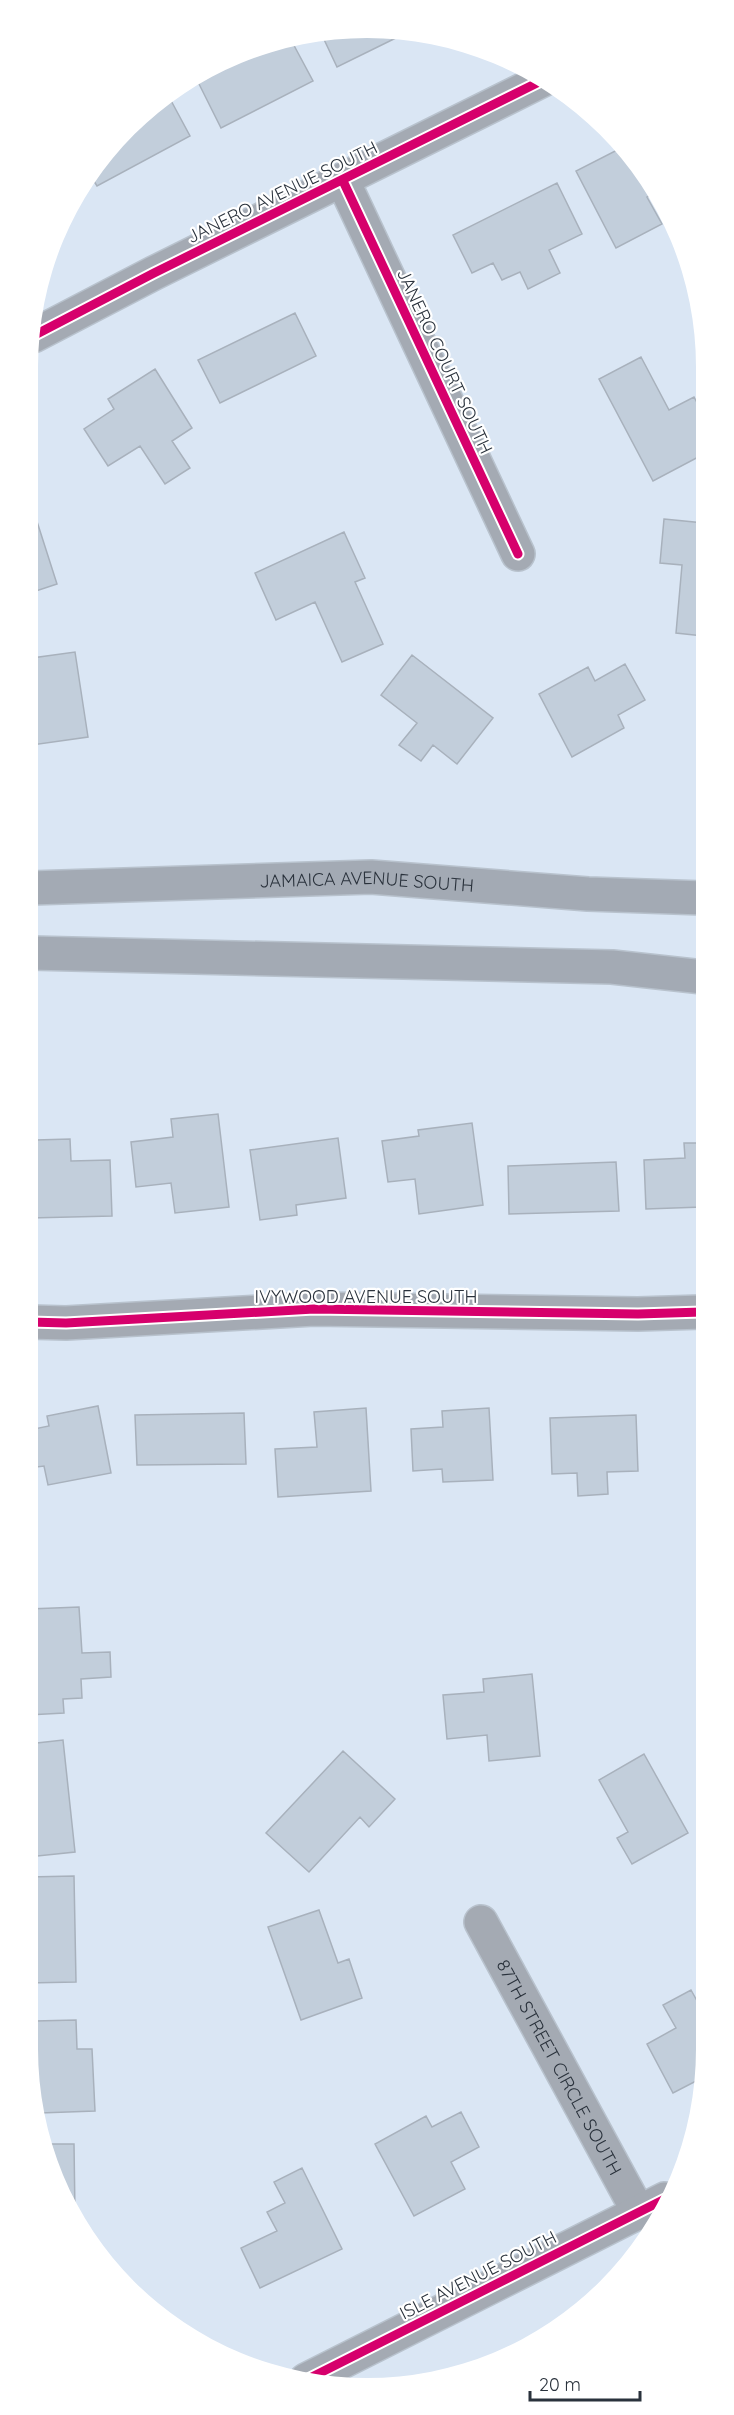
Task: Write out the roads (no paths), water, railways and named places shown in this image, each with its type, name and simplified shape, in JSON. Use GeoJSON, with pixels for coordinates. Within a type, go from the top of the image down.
{"type":"FeatureCollection","features":[{"type":"Feature","properties":{"kind":"main road","name":"JAMAICA AVENUE SOUTH"},"geometry":{"type":"LineString","coordinates":[[38,888],[371,877],[588,894],[696,898]]}},
{"type":"Feature","properties":{"kind":"main road"},"geometry":{"type":"LineString","coordinates":[[38,953],[600,966],[696,976]]}},
{"type":"Feature","properties":{"kind":"street","name":"JANERO AVENUE SOUTH"},"geometry":{"type":"LineString","coordinates":[[39,333],[154,273],[535,84]]}},
{"type":"Feature","properties":{"kind":"street","name":"JANERO COURT SOUTH"},"geometry":{"type":"LineString","coordinates":[[343,181],[518,554]]}},
{"type":"Feature","properties":{"kind":"street","name":"IVYWOOD AVENUE SOUTH"},"geometry":{"type":"LineString","coordinates":[[38,1322],[66,1323],[314,1309],[638,1314],[696,1312]]}},
{"type":"Feature","properties":{"kind":"street","name":"87TH STREET CIRCLE SOUTH"},"geometry":{"type":"LineString","coordinates":[[481,1922],[652,2206]]}},
{"type":"Feature","properties":{"kind":"street","name":"ISLE AVENUE SOUTH"},"geometry":{"type":"LineString","coordinates":[[318,2374],[652,2206]]}}]}
